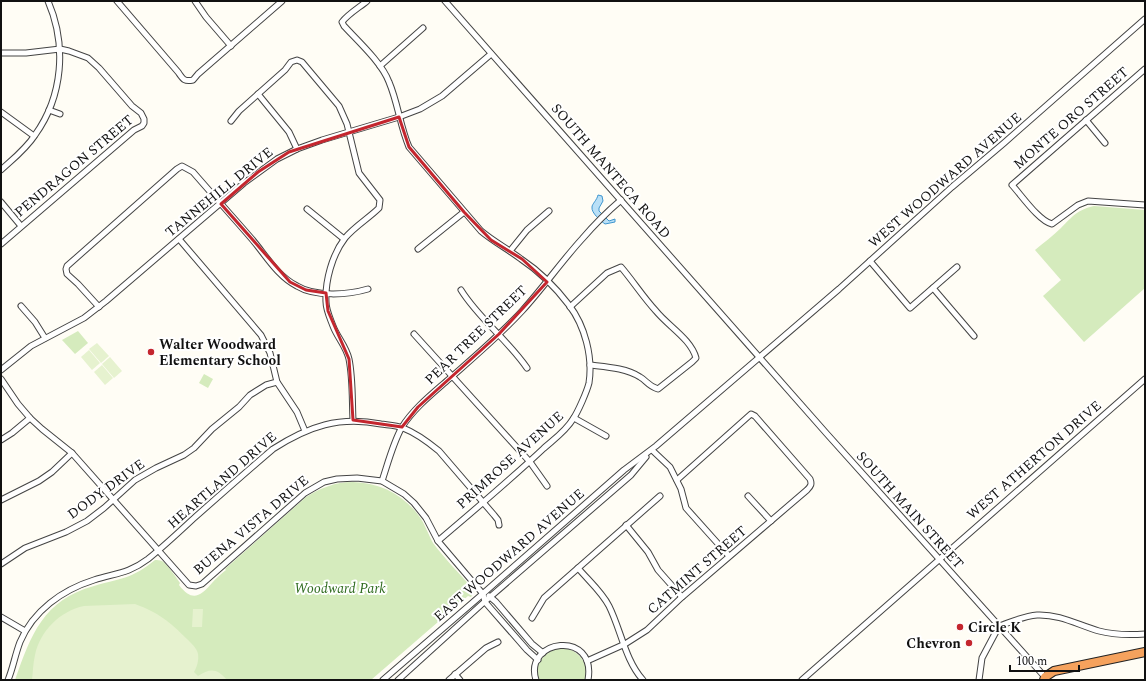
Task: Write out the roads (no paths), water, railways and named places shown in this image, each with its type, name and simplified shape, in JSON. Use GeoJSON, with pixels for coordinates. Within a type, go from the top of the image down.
{"type":"FeatureCollection","features":[{"type":"Feature","properties":{"kind":"highway"},"geometry":{"type":"LineString","coordinates":[[1044,679],[1054,672],[1145,652]]}},
{"type":"Feature","properties":{"kind":"street"},"geometry":{"type":"LineString","coordinates":[[1,170],[19,154],[34,136],[49,110],[58,80],[60,49],[54,17],[48,1]]}},
{"type":"Feature","properties":{"kind":"street"},"geometry":{"type":"LineString","coordinates":[[195,1],[206,17],[231,46]]}},
{"type":"Feature","properties":{"kind":"street"},"geometry":{"type":"LineString","coordinates":[[119,2],[178,72],[183,80],[188,81],[193,80],[282,1]]}},
{"type":"Feature","properties":{"kind":"street","name":"PRIMROSE AVENUE"},"geometry":{"type":"LineString","coordinates":[[367,1],[342,22],[380,66],[390,82],[404,136],[409,147],[464,212],[491,240],[522,259],[548,282],[570,307],[581,325],[588,350],[590,365],[588,385],[574,418],[567,428],[438,541]]}},
{"type":"Feature","properties":{"kind":"street","name":"SOUTH MANTECA ROAD"},"geometry":{"type":"LineString","coordinates":[[445,1],[759,357]]}},
{"type":"Feature","properties":{"kind":"street","name":"WEST WOODWARD AVENUE"},"geometry":{"type":"LineString","coordinates":[[759,357],[841,288],[957,183],[1145,19]]}},
{"type":"Feature","properties":{"kind":"street"},"geometry":{"type":"LineString","coordinates":[[380,66],[423,28]]}},
{"type":"Feature","properties":{"kind":"street"},"geometry":{"type":"LineString","coordinates":[[1,53],[26,53],[60,49]]}},
{"type":"Feature","properties":{"kind":"street","name":"PENDRAGON STREET"},"geometry":{"type":"LineString","coordinates":[[1,244],[134,130],[142,126],[144,122],[141,113],[132,106],[94,63],[78,54],[60,49]]}},
{"type":"Feature","properties":{"kind":"street","name":"TANNEHILL DRIVE"},"geometry":{"type":"LineString","coordinates":[[1,370],[15,358],[45,338],[69,327],[99,307],[258,172],[277,159],[297,149],[420,109],[437,99],[463,79],[491,54]]}},
{"type":"Feature","properties":{"kind":"street"},"geometry":{"type":"LineString","coordinates":[[231,121],[239,111],[286,70],[291,62],[297,60],[302,62],[339,106],[347,124],[360,173],[380,200],[380,208],[357,226],[344,239],[330,268],[326,293],[326,303],[333,326],[349,359],[353,420]]}},
{"type":"Feature","properties":{"kind":"street","name":"MONTE ORO STREET"},"geometry":{"type":"LineString","coordinates":[[1145,69],[1012,185],[1047,223],[1052,224],[1078,204],[1088,201],[1145,206]]}},
{"type":"Feature","properties":{"kind":"street"},"geometry":{"type":"LineString","coordinates":[[258,94],[289,132],[297,149]]}},
{"type":"Feature","properties":{"kind":"street"},"geometry":{"type":"LineString","coordinates":[[49,110],[60,114]]}},
{"type":"Feature","properties":{"kind":"street"},"geometry":{"type":"LineString","coordinates":[[1,112],[34,136]]}},
{"type":"Feature","properties":{"kind":"street"},"geometry":{"type":"LineString","coordinates":[[1086,120],[1105,143]]}},
{"type":"Feature","properties":{"kind":"street"},"geometry":{"type":"LineString","coordinates":[[99,307],[67,274],[66,269],[69,263],[177,169],[185,167],[193,172],[252,238],[281,275],[290,282],[306,290],[326,293],[355,293],[368,289]]}},
{"type":"Feature","properties":{"kind":"street","name":"PEAR TREE STREET"},"geometry":{"type":"LineString","coordinates":[[382,481],[402,427],[418,407],[499,334],[548,282],[581,239],[621,200]]}},
{"type":"Feature","properties":{"kind":"street"},"geometry":{"type":"LineString","coordinates":[[1,202],[21,226]]}},
{"type":"Feature","properties":{"kind":"street"},"geometry":{"type":"LineString","coordinates":[[307,209],[344,239]]}},
{"type":"Feature","properties":{"kind":"street"},"geometry":{"type":"LineString","coordinates":[[510,251],[527,230],[549,211]]}},
{"type":"Feature","properties":{"kind":"street"},"geometry":{"type":"LineString","coordinates":[[418,249],[464,212]]}},
{"type":"Feature","properties":{"kind":"street"},"geometry":{"type":"LineString","coordinates":[[179,239],[261,335],[270,353],[277,382],[297,412],[305,430]]}},
{"type":"Feature","properties":{"kind":"street"},"geometry":{"type":"LineString","coordinates":[[870,261],[910,308],[957,267]]}},
{"type":"Feature","properties":{"kind":"street"},"geometry":{"type":"LineString","coordinates":[[570,307],[607,273],[621,267],[663,320],[685,339],[694,350],[696,358],[658,389],[650,387],[640,377],[619,368],[590,365]]}},
{"type":"Feature","properties":{"kind":"street"},"geometry":{"type":"LineString","coordinates":[[933,288],[974,336]]}},
{"type":"Feature","properties":{"kind":"street"},"geometry":{"type":"LineString","coordinates":[[461,290],[470,304],[514,350],[527,368]]}},
{"type":"Feature","properties":{"kind":"street"},"geometry":{"type":"LineString","coordinates":[[21,306],[35,322],[45,338]]}},
{"type":"Feature","properties":{"kind":"street"},"geometry":{"type":"LineString","coordinates":[[414,334],[530,462],[547,486]]}},
{"type":"Feature","properties":{"kind":"street","name":"EAST WOODWARD AVENUE"},"geometry":{"type":"LineString","coordinates":[[383,680],[624,470],[652,450],[759,357]]}},
{"type":"Feature","properties":{"kind":"street","name":"SOUTH MAIN STREET"},"geometry":{"type":"LineString","coordinates":[[759,357],[999,626],[1044,679]]}},
{"type":"Feature","properties":{"kind":"street","name":"BUENA VISTA DRIVE"},"geometry":{"type":"LineString","coordinates":[[1,379],[18,404],[30,418],[72,453],[189,584],[193,586],[198,585],[217,571],[290,505],[315,486],[324,482],[344,478],[382,481],[397,489],[414,503],[426,518],[438,541],[483,594],[485,602],[527,650],[538,660]]}},
{"type":"Feature","properties":{"kind":"street","name":"WEST ATHERTON DRIVE"},"geometry":{"type":"LineString","coordinates":[[802,680],[1145,379]]}},
{"type":"Feature","properties":{"kind":"street","name":"DODY DRIVE"},"geometry":{"type":"LineString","coordinates":[[1,564],[25,548],[77,527],[114,500],[135,480],[184,455],[194,448],[212,429],[239,407],[250,395],[266,385],[277,382]]}},
{"type":"Feature","properties":{"kind":"street","name":"CATMINT STREET"},"geometry":{"type":"LineString","coordinates":[[587,661],[625,644],[647,630],[682,597],[807,490],[812,483],[755,416],[751,414],[677,480]]}},
{"type":"Feature","properties":{"kind":"street"},"geometry":{"type":"LineString","coordinates":[[1,440],[30,418]]}},
{"type":"Feature","properties":{"kind":"street"},"geometry":{"type":"LineString","coordinates":[[574,418],[606,436]]}},
{"type":"Feature","properties":{"kind":"street","name":"HEARTLAND DRIVE"},"geometry":{"type":"LineString","coordinates":[[8,680],[16,653],[26,631],[40,612],[52,601],[85,583],[127,572],[147,560],[273,449],[305,430],[331,423],[353,420],[402,427],[429,443],[439,451],[494,515],[498,520],[499,525]]}},
{"type":"Feature","properties":{"kind":"street"},"geometry":{"type":"LineString","coordinates":[[652,450],[670,467],[681,489],[686,508],[729,556]]}},
{"type":"Feature","properties":{"kind":"street","name":"EAST WOODWARD AVENUE"},"geometry":{"type":"LineString","coordinates":[[398,680],[491,596],[631,475],[652,450]]}},
{"type":"Feature","properties":{"kind":"street"},"geometry":{"type":"LineString","coordinates":[[1,500],[52,472],[72,453]]}},
{"type":"Feature","properties":{"kind":"street"},"geometry":{"type":"LineString","coordinates":[[532,618],[544,598],[660,496]]}},
{"type":"Feature","properties":{"kind":"street"},"geometry":{"type":"LineString","coordinates":[[748,496],[771,521]]}},
{"type":"Feature","properties":{"kind":"street"},"geometry":{"type":"LineString","coordinates":[[626,525],[648,552],[658,570],[682,597]]}},
{"type":"Feature","properties":{"kind":"street"},"geometry":{"type":"LineString","coordinates":[[578,568],[604,596],[610,606],[635,670],[643,680]]}},
{"type":"Feature","properties":{"kind":"street"},"geometry":{"type":"LineString","coordinates":[[483,594],[491,596],[532,644],[543,653]]}},
{"type":"Feature","properties":{"kind":"street"},"geometry":{"type":"LineString","coordinates":[[979,680],[982,658],[999,626],[1018,619],[1038,615],[1054,616],[1108,633],[1134,635],[1145,634]]}},
{"type":"Feature","properties":{"kind":"street"},"geometry":{"type":"LineString","coordinates":[[1,617],[26,631]]}},
{"type":"Feature","properties":{"kind":"street"},"geometry":{"type":"LineString","coordinates":[[449,680],[486,648],[498,642]]}},
{"type":"Feature","properties":{"kind":"street"},"geometry":{"type":"LineString","coordinates":[[536,680],[535,671],[538,660],[543,653],[551,647],[565,645],[577,649],[587,661],[589,672],[588,680]]}},
{"type":"Feature","properties":{"kind":"street"},"geometry":{"type":"LineString","coordinates":[[455,674],[460,680]]}},
{"type":"Feature","properties":{"kind":"water"},"geometry":{"type":"Polygon","coordinates":[[[598,195],[602,196],[603,201],[599,211],[609,221],[615,219],[615,222],[605,224],[593,212],[592,206],[598,195]]]}},
{"type":"Feature","properties":{"kind":"place","name":"Walter Woodward Elementary School"},"geometry":{"type":"Point","coordinates":[151,352]}},
{"type":"Feature","properties":{"kind":"place","name":"Circle K"},"geometry":{"type":"Point","coordinates":[960,627]}},
{"type":"Feature","properties":{"kind":"place","name":"Chevron"},"geometry":{"type":"Point","coordinates":[969,643]}},
{"type":"Feature","properties":{"kind":"park label","name":"Woodward Park"},"geometry":{"type":"Point","coordinates":[340,588]}}]}
